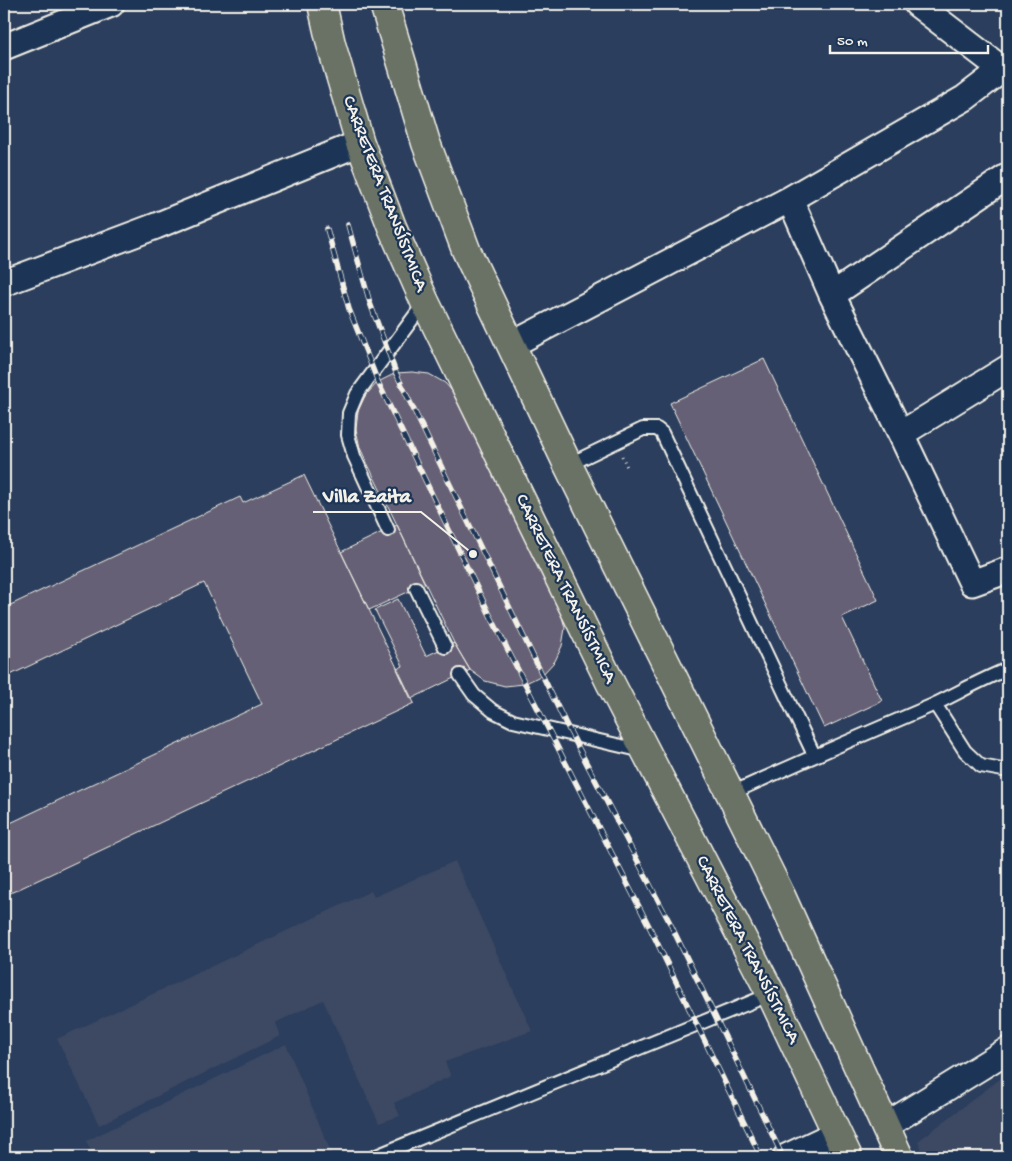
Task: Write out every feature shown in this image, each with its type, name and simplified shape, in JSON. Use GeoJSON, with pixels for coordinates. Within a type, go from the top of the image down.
{"type":"FeatureCollection","features":[{"type":"Feature","properties":{"kind":"main road","name":"CARRETERA TRANSÍSTMICA"},"geometry":{"type":"LineString","coordinates":[[322,4],[331,44],[360,143],[392,227],[425,302],[644,751],[771,994],[848,1157]]}},
{"type":"Feature","properties":{"kind":"main road"},"geometry":{"type":"LineString","coordinates":[[384,4],[426,142],[466,250],[568,465],[781,896],[899,1157]]}},
{"type":"Feature","properties":{"kind":"street"},"geometry":{"type":"LineString","coordinates":[[4,47],[110,4]]}},
{"type":"Feature","properties":{"kind":"street"},"geometry":{"type":"LineString","coordinates":[[511,345],[790,199],[965,98],[1006,68],[917,4]]}},
{"type":"Feature","properties":{"kind":"street"},"geometry":{"type":"LineString","coordinates":[[4,283],[156,226],[360,143]]}},
{"type":"Feature","properties":{"kind":"street"},"geometry":{"type":"LineString","coordinates":[[832,295],[1008,176]]}},
{"type":"Feature","properties":{"kind":"street"},"geometry":{"type":"LineString","coordinates":[[790,199],[832,295],[972,583],[1008,570]]}},
{"type":"Feature","properties":{"kind":"street"},"geometry":{"type":"LineString","coordinates":[[901,434],[1008,368]]}},
{"type":"Feature","properties":{"kind":"street"},"geometry":{"type":"LineString","coordinates":[[885,1126],[1008,1050]]}},
{"type":"Feature","properties":{"kind":"street"},"geometry":{"type":"LineString","coordinates":[[786,1157],[837,1133]]}},
{"type":"Feature","properties":{"kind":"lane"},"geometry":{"type":"LineString","coordinates":[[388,530],[354,456],[348,435],[349,413],[357,394],[425,302]]}},
{"type":"Feature","properties":{"kind":"lane"},"geometry":{"type":"LineString","coordinates":[[568,465],[643,429],[657,429],[662,433],[814,755]]}},
{"type":"Feature","properties":{"kind":"lane"},"geometry":{"type":"LineString","coordinates":[[416,588],[445,647]]}},
{"type":"Feature","properties":{"kind":"lane"},"geometry":{"type":"LineString","coordinates":[[730,794],[814,755],[935,704],[1008,669]]}},
{"type":"Feature","properties":{"kind":"lane"},"geometry":{"type":"LineString","coordinates":[[460,675],[474,695],[493,711],[513,721],[644,751]]}},
{"type":"Feature","properties":{"kind":"lane"},"geometry":{"type":"LineString","coordinates":[[935,704],[965,751],[981,766],[1008,771]]}},
{"type":"Feature","properties":{"kind":"lane"},"geometry":{"type":"LineString","coordinates":[[374,1157],[771,994]]}},
{"type":"Feature","properties":{"kind":"shaded area"},"geometry":{"type":"Polygon","coordinates":[[[455,861],[532,1031],[445,1062],[451,1076],[394,1103],[400,1116],[379,1123],[323,1000],[275,1023],[280,1036],[99,1125],[57,1039],[371,891],[374,897],[455,861]]]}},
{"type":"Feature","properties":{"kind":"shaded area"},"geometry":{"type":"Polygon","coordinates":[[[286,1044],[333,1157],[94,1157],[86,1141],[286,1044]]]}},
{"type":"Feature","properties":{"kind":"shaded area"},"geometry":{"type":"Polygon","coordinates":[[[1008,1073],[1008,1157],[924,1157],[918,1141],[1008,1073]]]}},
{"type":"Feature","properties":{"kind":"building"},"geometry":{"type":"Polygon","coordinates":[[[764,359],[878,600],[842,617],[882,701],[824,728],[670,403],[764,359]]]}},
{"type":"Feature","properties":{"kind":"building"},"geometry":{"type":"Polygon","coordinates":[[[396,373],[429,374],[445,383],[460,400],[560,609],[565,628],[562,646],[555,661],[542,675],[524,684],[505,686],[485,681],[470,670],[454,643],[360,448],[356,429],[358,411],[365,396],[378,382],[396,373]]]}},
{"type":"Feature","properties":{"kind":"building"},"geometry":{"type":"Polygon","coordinates":[[[304,475],[414,703],[4,896],[4,826],[262,704],[204,583],[4,678],[4,608],[240,497],[243,503],[304,475]]]}},
{"type":"Feature","properties":{"kind":"building"},"geometry":{"type":"Polygon","coordinates":[[[397,525],[425,584],[369,610],[341,552],[397,525]]]}},
{"type":"Feature","properties":{"kind":"building"},"geometry":{"type":"Polygon","coordinates":[[[398,599],[426,656],[454,643],[470,670],[411,699],[397,669],[403,666],[375,610],[398,599]]]}},
{"type":"Feature","properties":{"kind":"railway"},"geometry":{"type":"LineString","coordinates":[[348,225],[370,303],[396,373],[565,722],[669,921],[783,1157]]}},
{"type":"Feature","properties":{"kind":"railway"},"geometry":{"type":"LineString","coordinates":[[327,229],[349,309],[378,382],[489,613],[650,928],[761,1157]]}},
{"type":"Feature","properties":{"kind":"place","name":"Villa Zaita"},"geometry":{"type":"Point","coordinates":[473,554]}}]}
